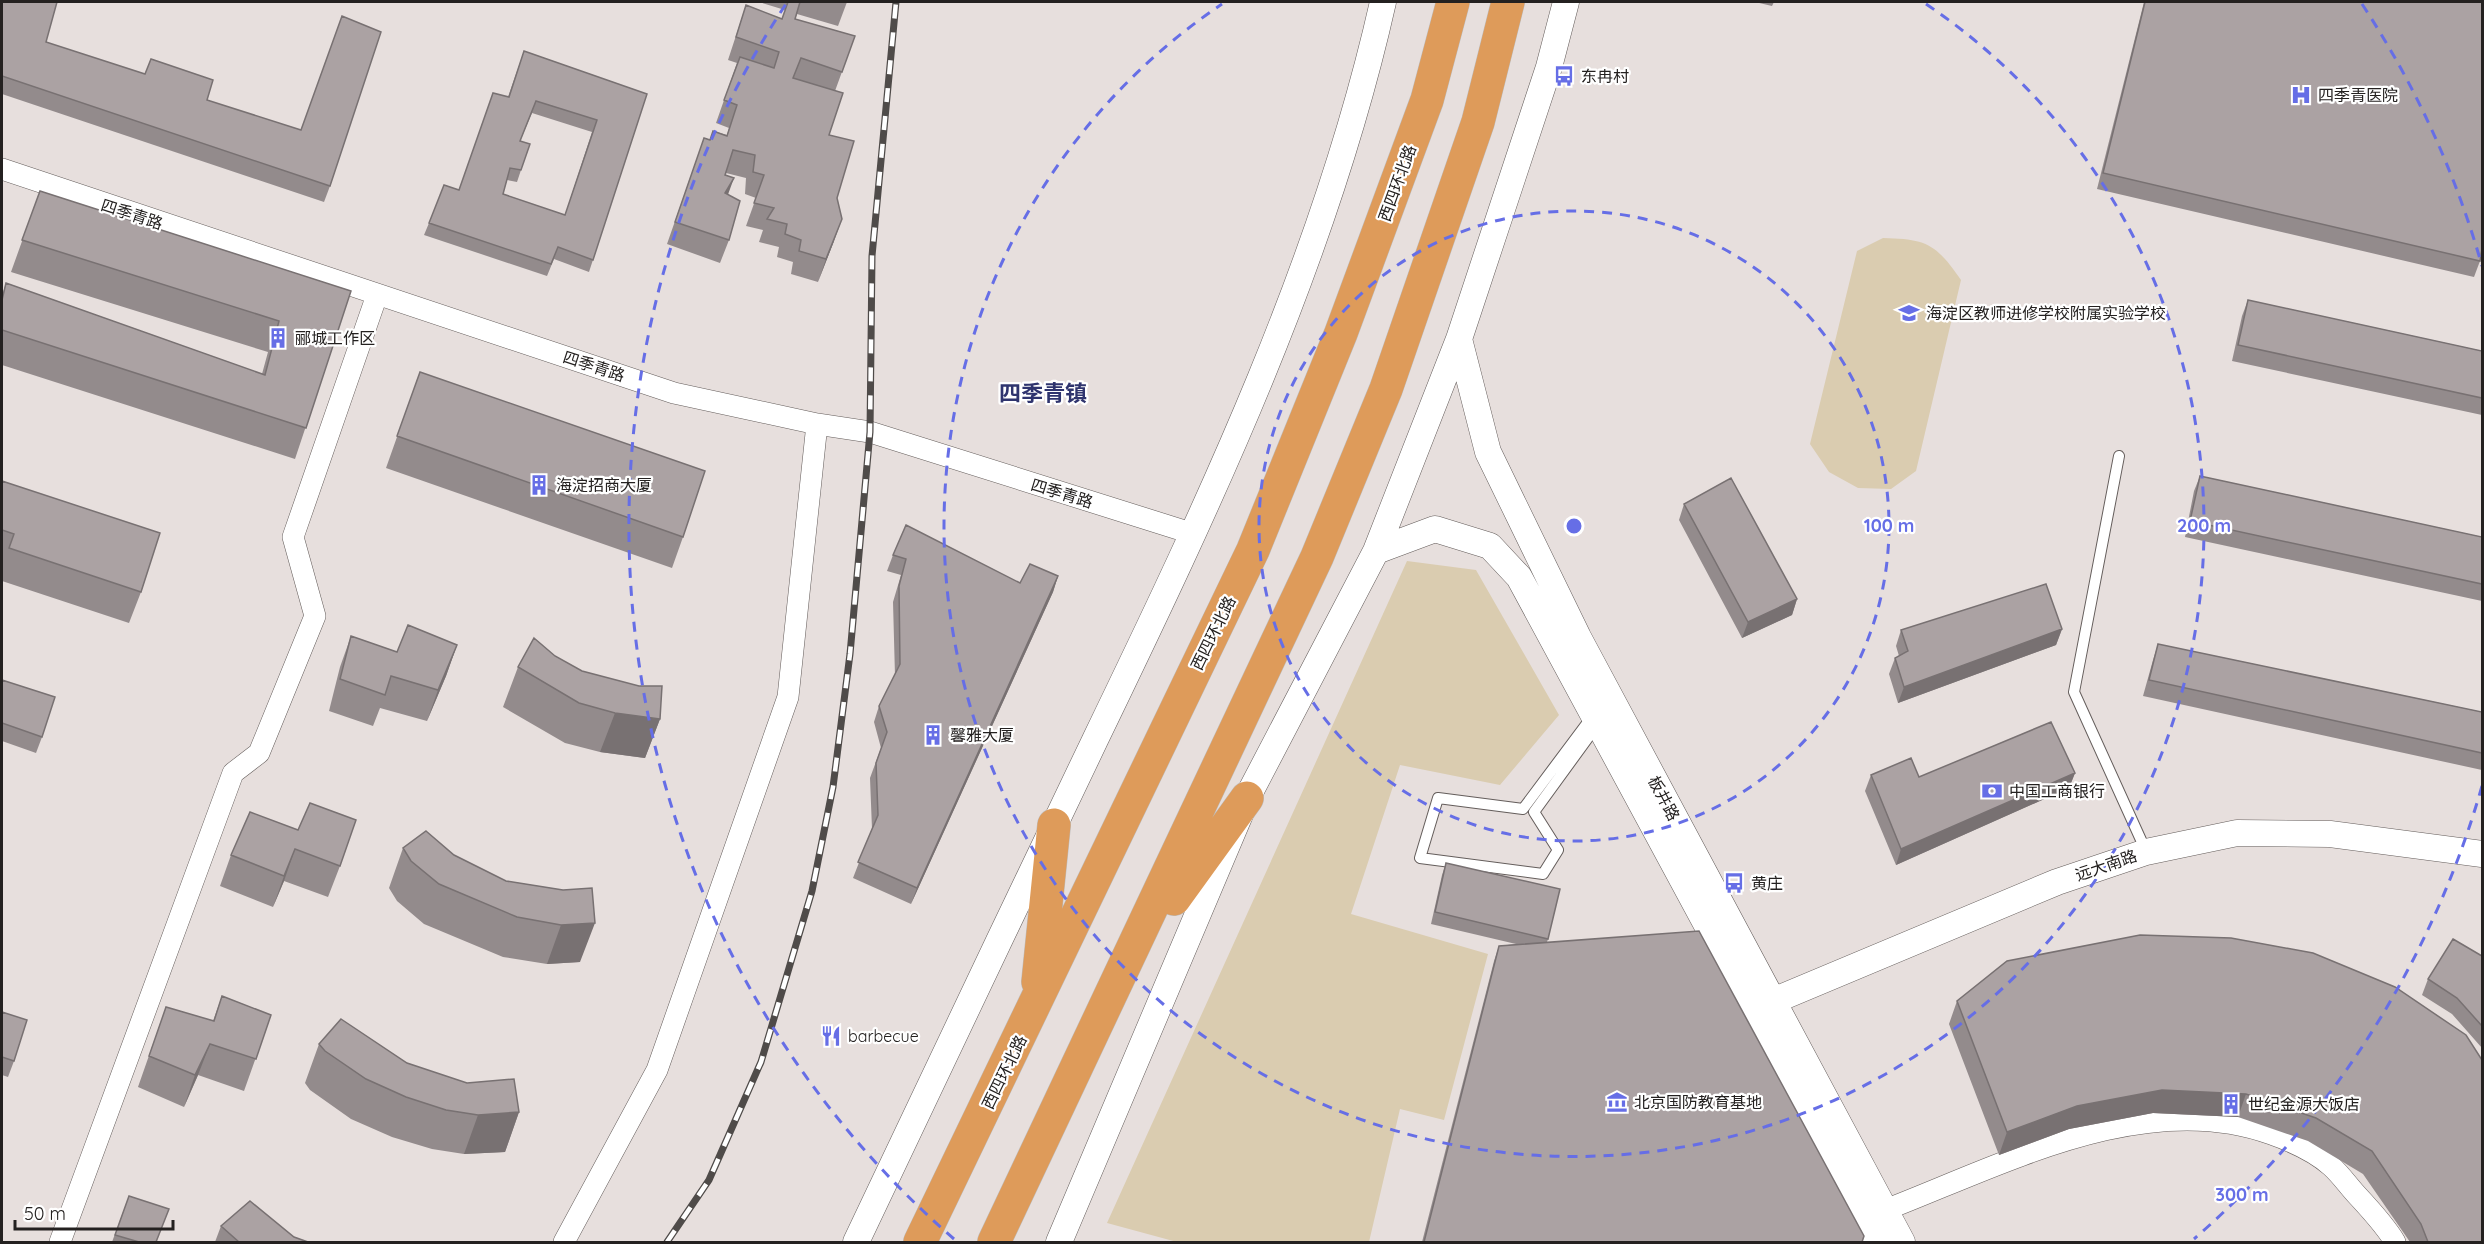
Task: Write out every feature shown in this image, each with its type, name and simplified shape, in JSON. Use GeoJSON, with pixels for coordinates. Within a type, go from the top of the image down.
{"type":"FeatureCollection","features":[{"type":"Feature","properties":{"kind":"highway","name":"西四环北路"},"geometry":{"type":"LineString","coordinates":[[920,1242],[1036,1006],[1253,550],[1341,333],[1427,100],[1453,2]]}},
{"type":"Feature","properties":{"kind":"highway"},"geometry":{"type":"LineString","coordinates":[[994,1242],[1317,557],[1386,389],[1478,122],[1508,2]]}},
{"type":"Feature","properties":{"kind":"highway"},"geometry":{"type":"LineString","coordinates":[[1126,966],[1247,798]]}},
{"type":"Feature","properties":{"kind":"highway"},"geometry":{"type":"LineString","coordinates":[[1036,1006],[1054,825]]}},
{"type":"Feature","properties":{"kind":"street"},"geometry":{"type":"LineString","coordinates":[[856,1242],[1194,534],[1288,310],[1362,91],[1383,2]]}},
{"type":"Feature","properties":{"kind":"street"},"geometry":{"type":"LineString","coordinates":[[1065,1241],[1247,798],[1376,552],[1459,339],[1549,67],[1566,2]]}},
{"type":"Feature","properties":{"kind":"street","name":"四季青路"},"geometry":{"type":"LineString","coordinates":[[2,169],[674,393],[817,424],[870,432],[1194,534]]}},
{"type":"Feature","properties":{"kind":"street"},"geometry":{"type":"LineString","coordinates":[[60,1242],[232,773],[259,753],[315,616],[293,537],[377,295]]}},
{"type":"Feature","properties":{"kind":"street","name":"板井路"},"geometry":{"type":"LineString","coordinates":[[1459,339],[1488,452],[1762,1005]]}},
{"type":"Feature","properties":{"kind":"street"},"geometry":{"type":"LineString","coordinates":[[564,1242],[657,1071],[788,697],[817,424]]}},
{"type":"Feature","properties":{"kind":"street"},"geometry":{"type":"LineString","coordinates":[[1376,552],[1435,529],[1490,546],[1520,577],[1596,719],[1762,1005],[1891,1234],[2071,1138],[2129,1124],[2172,1119],[2217,1120],[2244,1124],[2289,1140],[2330,1165],[2365,1203],[2395,1242]]}},
{"type":"Feature","properties":{"kind":"street","name":"远大南路"},"geometry":{"type":"LineString","coordinates":[[1762,1005],[2056,882],[2146,852],[2237,833],[2330,834],[2482,854]]}},
{"type":"Feature","properties":{"kind":"lane"},"geometry":{"type":"LineString","coordinates":[[2119,456],[2074,692],[2146,852]]}},
{"type":"Feature","properties":{"kind":"lane"},"geometry":{"type":"LineString","coordinates":[[1596,719],[1534,812],[1558,850],[1543,874],[1420,858],[1438,798],[1523,809],[1596,719]]}},
{"type":"Feature","properties":{"kind":"shaded area"},"geometry":{"type":"Polygon","coordinates":[[[1883,238],[1910,240],[1929,246],[1944,258],[1961,280],[1916,471],[1891,489],[1858,488],[1829,472],[1810,444],[1857,251],[1883,238]]]}},
{"type":"Feature","properties":{"kind":"shaded area"},"geometry":{"type":"Polygon","coordinates":[[[1407,561],[1476,570],[1559,715],[1500,785],[1400,765],[1351,914],[1488,954],[1444,1120],[1400,1109],[1369,1242],[1177,1242],[1107,1223],[1407,561]]]}},
{"type":"Feature","properties":{"kind":"building"},"geometry":{"type":"Polygon","coordinates":[[[2,2],[57,2],[46,42],[145,74],[151,59],[213,80],[207,100],[301,130],[342,16],[381,32],[330,186],[2,76],[2,2]]]}},
{"type":"Feature","properties":{"kind":"building"},"geometry":{"type":"Polygon","coordinates":[[[788,2],[800,2],[795,19],[855,36],[842,72],[801,58],[793,78],[843,93],[829,135],[854,141],[837,198],[842,219],[826,259],[799,251],[801,240],[785,234],[787,224],[767,219],[774,208],[754,203],[764,175],[753,172],[755,155],[733,150],[725,175],[734,178],[725,193],[740,201],[729,240],[675,222],[704,138],[710,140],[713,131],[727,136],[737,105],[724,100],[740,57],[774,68],[779,52],[736,37],[746,5],[782,19],[788,2]]]}},
{"type":"Feature","properties":{"kind":"building","name":"四季青医院"},"geometry":{"type":"Polygon","coordinates":[[[2145,2],[2482,2],[2482,249],[2480,261],[2103,173],[2145,2]]]}},
{"type":"Feature","properties":{"kind":"building"},"geometry":{"type":"Polygon","coordinates":[[[524,51],[647,94],[593,260],[558,247],[551,264],[429,223],[444,185],[459,190],[493,93],[509,97],[524,51]],[[536,101],[520,141],[530,144],[521,170],[510,168],[503,194],[565,215],[597,120],[536,101]]]}},
{"type":"Feature","properties":{"kind":"building"},"geometry":{"type":"Polygon","coordinates":[[[40,191],[351,291],[306,428],[2,330],[2,300],[6,283],[265,375],[279,321],[22,240],[40,191]]]}},
{"type":"Feature","properties":{"kind":"building"},"geometry":{"type":"Polygon","coordinates":[[[2248,300],[2482,351],[2482,398],[2238,345],[2248,300]]]}},
{"type":"Feature","properties":{"kind":"building"},"geometry":{"type":"Polygon","coordinates":[[[420,372],[705,471],[683,537],[397,436],[420,372]]]}},
{"type":"Feature","properties":{"kind":"building"},"geometry":{"type":"Polygon","coordinates":[[[2200,476],[2482,537],[2482,584],[2190,521],[2200,476]]]}},
{"type":"Feature","properties":{"kind":"building"},"geometry":{"type":"Polygon","coordinates":[[[1731,478],[1797,599],[1748,622],[1684,504],[1731,478]]]}},
{"type":"Feature","properties":{"kind":"building"},"geometry":{"type":"Polygon","coordinates":[[[2,481],[160,533],[141,592],[9,548],[14,534],[2,530],[2,481]]]}},
{"type":"Feature","properties":{"kind":"building","name":"馨雅大厦"},"geometry":{"type":"Polygon","coordinates":[[[906,525],[1020,583],[1030,564],[1058,576],[917,888],[858,862],[878,815],[876,763],[887,732],[879,706],[900,664],[899,586],[906,559],[893,555],[906,525]]]}},
{"type":"Feature","properties":{"kind":"building"},"geometry":{"type":"Polygon","coordinates":[[[2046,584],[2062,629],[1904,687],[1895,658],[1908,651],[1901,630],[2046,584]]]}},
{"type":"Feature","properties":{"kind":"building"},"geometry":{"type":"Polygon","coordinates":[[[408,625],[457,645],[438,690],[391,676],[385,695],[340,679],[351,636],[397,652],[408,625]]]}},
{"type":"Feature","properties":{"kind":"building"},"geometry":{"type":"Polygon","coordinates":[[[534,638],[555,656],[582,671],[639,686],[662,686],[660,719],[615,713],[579,703],[518,667],[534,638]]]}},
{"type":"Feature","properties":{"kind":"building"},"geometry":{"type":"Polygon","coordinates":[[[2158,644],[2482,712],[2482,753],[2149,680],[2158,644]]]}},
{"type":"Feature","properties":{"kind":"building"},"geometry":{"type":"Polygon","coordinates":[[[2,680],[55,697],[42,737],[2,723],[2,680]]]}},
{"type":"Feature","properties":{"kind":"building"},"geometry":{"type":"Polygon","coordinates":[[[2051,722],[2075,773],[1901,849],[1871,775],[1911,758],[1919,777],[2051,722]]]}},
{"type":"Feature","properties":{"kind":"building"},"geometry":{"type":"Polygon","coordinates":[[[310,803],[356,820],[340,866],[295,849],[284,876],[231,855],[250,812],[298,830],[310,803]]]}},
{"type":"Feature","properties":{"kind":"building"},"geometry":{"type":"Polygon","coordinates":[[[426,831],[454,855],[506,881],[563,890],[592,888],[595,923],[561,925],[517,917],[439,884],[411,861],[403,848],[426,831]]]}},
{"type":"Feature","properties":{"kind":"building"},"geometry":{"type":"Polygon","coordinates":[[[1446,863],[1560,889],[1548,939],[1435,912],[1446,863]]]}},
{"type":"Feature","properties":{"kind":"building","name":"北京国防教育基地"},"geometry":{"type":"Polygon","coordinates":[[[1699,931],[1864,1236],[1862,1242],[1424,1242],[1499,946],[1699,931]]]}},
{"type":"Feature","properties":{"kind":"building","name":"世纪金源大饭店"},"geometry":{"type":"Polygon","coordinates":[[[2140,935],[2231,938],[2313,953],[2395,987],[2466,1035],[2482,1060],[2482,1242],[2428,1242],[2421,1224],[2372,1151],[2316,1118],[2246,1094],[2162,1090],[2077,1106],[2007,1132],[1957,1001],[2007,961],[2140,935]]]}},
{"type":"Feature","properties":{"kind":"building"},"geometry":{"type":"Polygon","coordinates":[[[2453,939],[2482,956],[2482,1026],[2457,998],[2428,979],[2453,939]]]}},
{"type":"Feature","properties":{"kind":"building"},"geometry":{"type":"Polygon","coordinates":[[[222,996],[271,1015],[256,1059],[210,1044],[195,1075],[149,1056],[166,1007],[214,1021],[222,996]]]}},
{"type":"Feature","properties":{"kind":"building"},"geometry":{"type":"Polygon","coordinates":[[[2,1012],[27,1020],[14,1061],[2,1057],[2,1012]]]}},
{"type":"Feature","properties":{"kind":"building"},"geometry":{"type":"Polygon","coordinates":[[[341,1019],[407,1063],[467,1083],[514,1079],[519,1112],[478,1115],[446,1110],[406,1097],[366,1079],[325,1051],[319,1044],[341,1019]]]}},
{"type":"Feature","properties":{"kind":"building"},"geometry":{"type":"Polygon","coordinates":[[[129,1196],[169,1209],[156,1242],[139,1242],[115,1235],[129,1196]]]}},
{"type":"Feature","properties":{"kind":"building"},"geometry":{"type":"Polygon","coordinates":[[[250,1201],[294,1237],[308,1242],[239,1242],[221,1226],[250,1201]]]}},
{"type":"Feature","properties":{"kind":"railway"},"geometry":{"type":"LineString","coordinates":[[667,1242],[709,1180],[761,1062],[812,891],[833,787],[850,654],[870,432],[872,256],[896,2]]}},
{"type":"Feature","properties":{"kind":"place","name":"东冉村"},"geometry":{"type":"Point","coordinates":[1564,76]}},
{"type":"Feature","properties":{"kind":"place","name":"四季青医院"},"geometry":{"type":"Point","coordinates":[2301,95]}},
{"type":"Feature","properties":{"kind":"place","name":"海淀区教师进修学校附属实验学校"},"geometry":{"type":"Point","coordinates":[1909,313]}},
{"type":"Feature","properties":{"kind":"place","name":"郦城工作区"},"geometry":{"type":"Point","coordinates":[278,338]}},
{"type":"Feature","properties":{"kind":"place","name":"海淀招商大厦"},"geometry":{"type":"Point","coordinates":[539,485]}},
{"type":"Feature","properties":{"kind":"place","name":"馨雅大厦"},"geometry":{"type":"Point","coordinates":[933,735]}},
{"type":"Feature","properties":{"kind":"place","name":"中国工商银行"},"geometry":{"type":"Point","coordinates":[1992,791]}},
{"type":"Feature","properties":{"kind":"place","name":"黄庄"},"geometry":{"type":"Point","coordinates":[1734,883]}},
{"type":"Feature","properties":{"kind":"place","name":"barbecue"},"geometry":{"type":"Point","coordinates":[831,1036]}},
{"type":"Feature","properties":{"kind":"place","name":"北京国防教育基地"},"geometry":{"type":"Point","coordinates":[1617,1102]}},
{"type":"Feature","properties":{"kind":"place","name":"世纪金源大饭店"},"geometry":{"type":"Point","coordinates":[2231,1104]}},
{"type":"Feature","properties":{"kind":"district","name":"四季青镇"},"geometry":{"type":"Point","coordinates":[1043,393]}}]}
